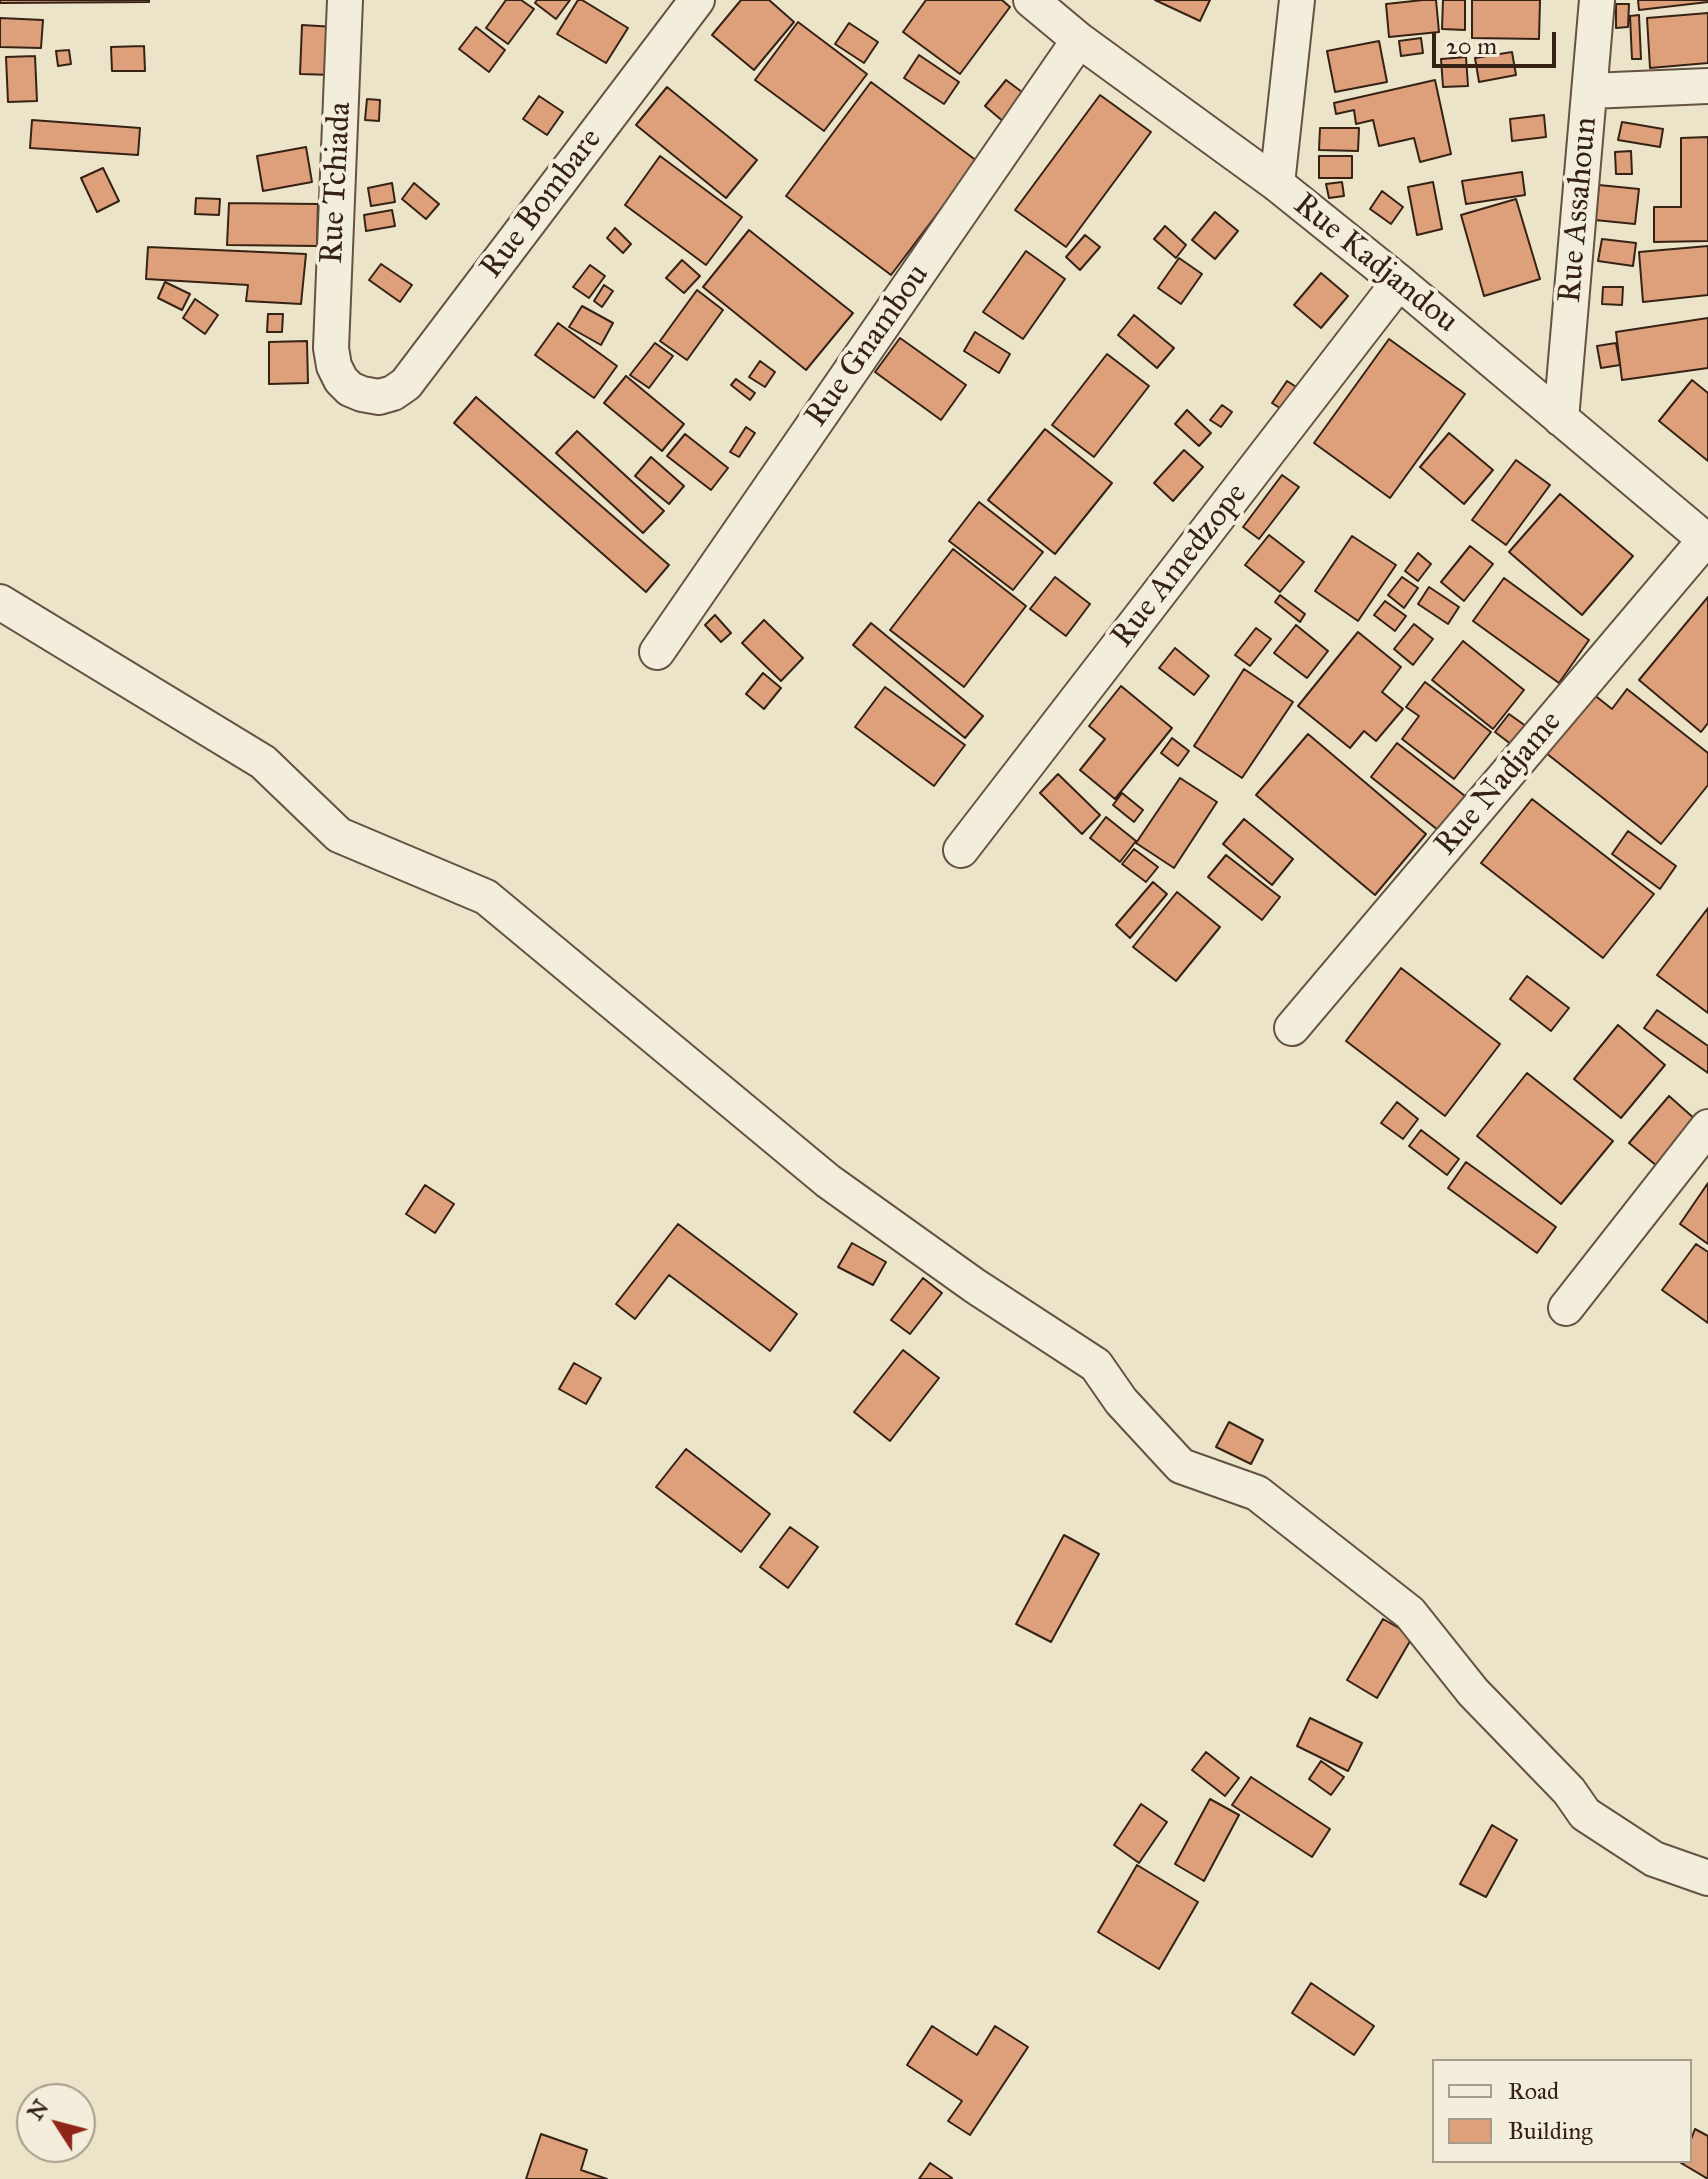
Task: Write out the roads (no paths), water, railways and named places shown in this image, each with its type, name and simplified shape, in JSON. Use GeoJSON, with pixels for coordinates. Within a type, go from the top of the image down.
{"type":"FeatureCollection","features":[{"type":"Feature","properties":{"kind":"street","name":"Rue Tchiada"},"geometry":{"type":"LineString","coordinates":[[345,0],[331,330],[334,366],[350,389],[379,397]]}},
{"type":"Feature","properties":{"kind":"street","name":"Rue Bombare"},"geometry":{"type":"LineString","coordinates":[[379,397],[393,393],[406,384],[697,0]]}},
{"type":"Feature","properties":{"kind":"street","name":"Rue Kadjandou"},"geometry":{"type":"LineString","coordinates":[[1031,0],[1079,40],[1277,184],[1399,282],[1707,541]]}},
{"type":"Feature","properties":{"kind":"street"},"geometry":{"type":"LineString","coordinates":[[1277,184],[1297,0]]}},
{"type":"Feature","properties":{"kind":"street","name":"Rue Assahoun"},"geometry":{"type":"LineString","coordinates":[[1561,419],[1597,0]]}},
{"type":"Feature","properties":{"kind":"street","name":"Rue Gnambou"},"geometry":{"type":"LineString","coordinates":[[657,652],[1079,40]]}},
{"type":"Feature","properties":{"kind":"street"},"geometry":{"type":"LineString","coordinates":[[1590,91],[1708,86]]}},
{"type":"Feature","properties":{"kind":"street","name":"Rue Amedzope"},"geometry":{"type":"LineString","coordinates":[[961,850],[1399,282]]}},
{"type":"Feature","properties":{"kind":"street","name":"Rue Nadjame"},"geometry":{"type":"LineString","coordinates":[[1292,1028],[1707,541]]}},
{"type":"Feature","properties":{"kind":"street"},"geometry":{"type":"LineString","coordinates":[[0,602],[263,762],[339,835],[486,897],[828,1181],[975,1286],[1096,1365],[1121,1401],[1181,1466],[1257,1493],[1410,1613],[1473,1692],[1569,1791],[1585,1814],[1654,1859],[1708,1878]]}},
{"type":"Feature","properties":{"kind":"street"},"geometry":{"type":"LineString","coordinates":[[1566,1308],[1708,1127]]}}]}
